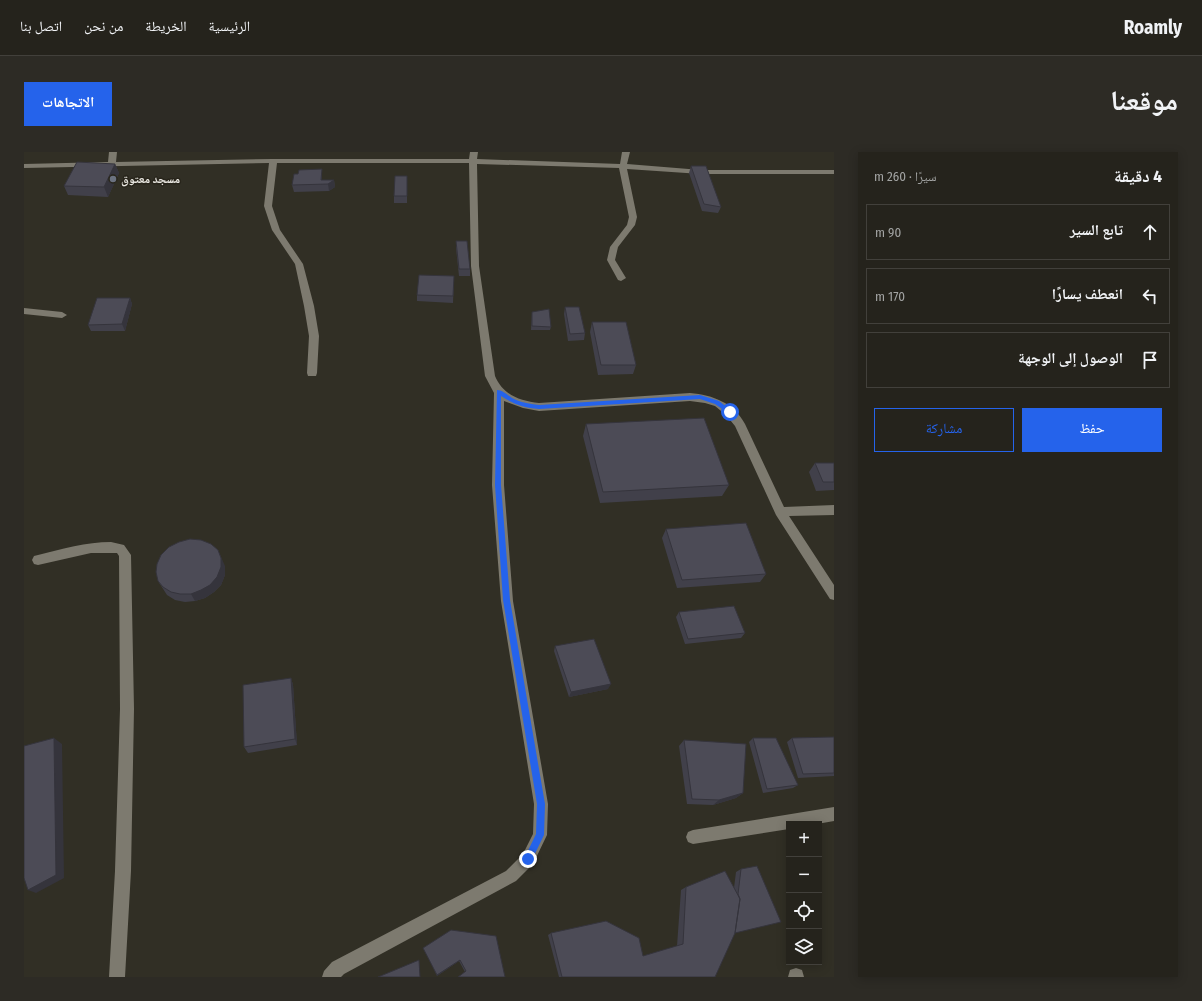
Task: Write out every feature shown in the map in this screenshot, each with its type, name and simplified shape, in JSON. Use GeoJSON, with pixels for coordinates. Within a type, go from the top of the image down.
{"type":"FeatureCollection","features":[{"type":"Feature","properties":{"kind":"street"},"geometry":{"type":"LineString","coordinates":[[112,165],[113,152]]}},
{"type":"Feature","properties":{"kind":"street"},"geometry":{"type":"LineString","coordinates":[[621,278],[611,260],[614,247],[631,225],[633,217],[624,177],[623,166],[626,152]]}},
{"type":"Feature","properties":{"kind":"street"},"geometry":{"type":"LineString","coordinates":[[24,166],[473,157],[556,161],[701,172],[834,172]]}},
{"type":"Feature","properties":{"kind":"street"},"geometry":{"type":"LineString","coordinates":[[473,157],[475,266],[492,384],[499,392],[513,401],[526,406],[539,407],[690,397],[710,399],[730,412],[740,424],[780,512],[834,595]]}},
{"type":"Feature","properties":{"kind":"street"},"geometry":{"type":"LineString","coordinates":[[273,161],[268,206],[276,230],[299,264],[309,306],[314,336],[312,373]]}},
{"type":"Feature","properties":{"kind":"street"},"geometry":{"type":"LineString","coordinates":[[24,311],[62,315]]}},
{"type":"Feature","properties":{"kind":"street"},"geometry":{"type":"LineString","coordinates":[[330,977],[338,968],[511,876],[528,859],[540,835],[541,804],[507,600],[498,485],[499,392]]}},
{"type":"Feature","properties":{"kind":"street"},"geometry":{"type":"LineString","coordinates":[[780,512],[834,510]]}},
{"type":"Feature","properties":{"kind":"street"},"geometry":{"type":"LineString","coordinates":[[38,560],[98,547],[112,547],[121,549],[125,555],[127,709],[124,871],[117,977]]}},
{"type":"Feature","properties":{"kind":"street"},"geometry":{"type":"LineString","coordinates":[[693,837],[834,814]]}},
{"type":"Feature","properties":{"kind":"building"},"geometry":{"type":"Polygon","coordinates":[[[77,162],[115,164],[104,187],[64,186],[77,162]]]}},
{"type":"Feature","properties":{"kind":"building"},"geometry":{"type":"Polygon","coordinates":[[[691,166],[706,166],[721,207],[704,204],[691,166]]]}},
{"type":"Feature","properties":{"kind":"building"},"geometry":{"type":"Polygon","coordinates":[[[322,169],[321,180],[334,180],[328,184],[292,185],[294,174],[298,174],[299,170],[322,169]]]}},
{"type":"Feature","properties":{"kind":"building"},"geometry":{"type":"Polygon","coordinates":[[[395,176],[407,176],[407,196],[394,196],[395,176]]]}},
{"type":"Feature","properties":{"kind":"building"},"geometry":{"type":"Polygon","coordinates":[[[456,241],[467,241],[470,269],[459,269],[456,241]]]}},
{"type":"Feature","properties":{"kind":"building"},"geometry":{"type":"Polygon","coordinates":[[[419,275],[454,276],[453,296],[417,295],[419,275]]]}},
{"type":"Feature","properties":{"kind":"building"},"geometry":{"type":"Polygon","coordinates":[[[97,298],[130,298],[122,324],[88,325],[97,298]]]}},
{"type":"Feature","properties":{"kind":"building"},"geometry":{"type":"Polygon","coordinates":[[[565,307],[579,307],[585,333],[570,334],[565,307]]]}},
{"type":"Feature","properties":{"kind":"building"},"geometry":{"type":"Polygon","coordinates":[[[549,309],[551,327],[532,326],[532,312],[549,309]]]}},
{"type":"Feature","properties":{"kind":"building"},"geometry":{"type":"Polygon","coordinates":[[[592,322],[626,322],[636,365],[601,365],[592,322]]]}},
{"type":"Feature","properties":{"kind":"building"},"geometry":{"type":"Polygon","coordinates":[[[704,418],[729,485],[603,492],[586,424],[704,418]]]}},
{"type":"Feature","properties":{"kind":"building"},"geometry":{"type":"Polygon","coordinates":[[[815,463],[834,463],[834,482],[823,482],[815,463]]]}},
{"type":"Feature","properties":{"kind":"building"},"geometry":{"type":"Polygon","coordinates":[[[746,523],[766,574],[682,580],[666,529],[746,523]]]}},
{"type":"Feature","properties":{"kind":"building"},"geometry":{"type":"Polygon","coordinates":[[[190,539],[201,540],[211,544],[218,550],[221,558],[221,567],[217,577],[210,585],[201,590],[191,594],[171,592],[163,587],[158,581],[156,572],[157,564],[161,555],[169,547],[190,539]]]}},
{"type":"Feature","properties":{"kind":"building"},"geometry":{"type":"Polygon","coordinates":[[[734,606],[745,633],[688,639],[679,612],[734,606]]]}},
{"type":"Feature","properties":{"kind":"building"},"geometry":{"type":"Polygon","coordinates":[[[594,639],[611,684],[571,692],[555,646],[594,639]]]}},
{"type":"Feature","properties":{"kind":"building"},"geometry":{"type":"Polygon","coordinates":[[[291,678],[295,739],[244,747],[243,685],[291,678]]]}},
{"type":"Feature","properties":{"kind":"building"},"geometry":{"type":"Polygon","coordinates":[[[834,737],[834,773],[803,774],[792,738],[834,737]]]}},
{"type":"Feature","properties":{"kind":"building"},"geometry":{"type":"Polygon","coordinates":[[[54,738],[56,875],[28,890],[24,878],[24,746],[54,738]]]}},
{"type":"Feature","properties":{"kind":"building"},"geometry":{"type":"Polygon","coordinates":[[[753,738],[776,738],[798,785],[767,789],[753,738]]]}},
{"type":"Feature","properties":{"kind":"building"},"geometry":{"type":"Polygon","coordinates":[[[684,740],[746,744],[743,793],[719,800],[692,799],[684,740]]]}},
{"type":"Feature","properties":{"kind":"building"},"geometry":{"type":"Polygon","coordinates":[[[757,866],[781,922],[735,933],[740,899],[738,894],[741,869],[757,866]]]}},
{"type":"Feature","properties":{"kind":"building"},"geometry":{"type":"Polygon","coordinates":[[[725,871],[740,899],[735,933],[715,977],[562,977],[551,933],[606,921],[639,938],[643,956],[683,944],[686,887],[725,871]]]}},
{"type":"Feature","properties":{"kind":"building"},"geometry":{"type":"Polygon","coordinates":[[[451,930],[496,936],[505,977],[458,977],[466,971],[460,960],[437,975],[423,948],[451,930]]]}},
{"type":"Feature","properties":{"kind":"building"},"geometry":{"type":"Polygon","coordinates":[[[419,960],[420,977],[378,977],[419,960]]]}},
{"type":"Feature","properties":{"kind":"place","name":"مسجد معتوق"},"geometry":{"type":"Point","coordinates":[113,179]}},
{"type":"Feature","properties":{"kind":"route"},"geometry":{"type":"LineString","coordinates":[[528,859],[540,835],[541,804],[507,600],[498,485],[499,392],[513,401],[526,406],[539,407],[700,397],[717,402],[730,412]]}}]}
